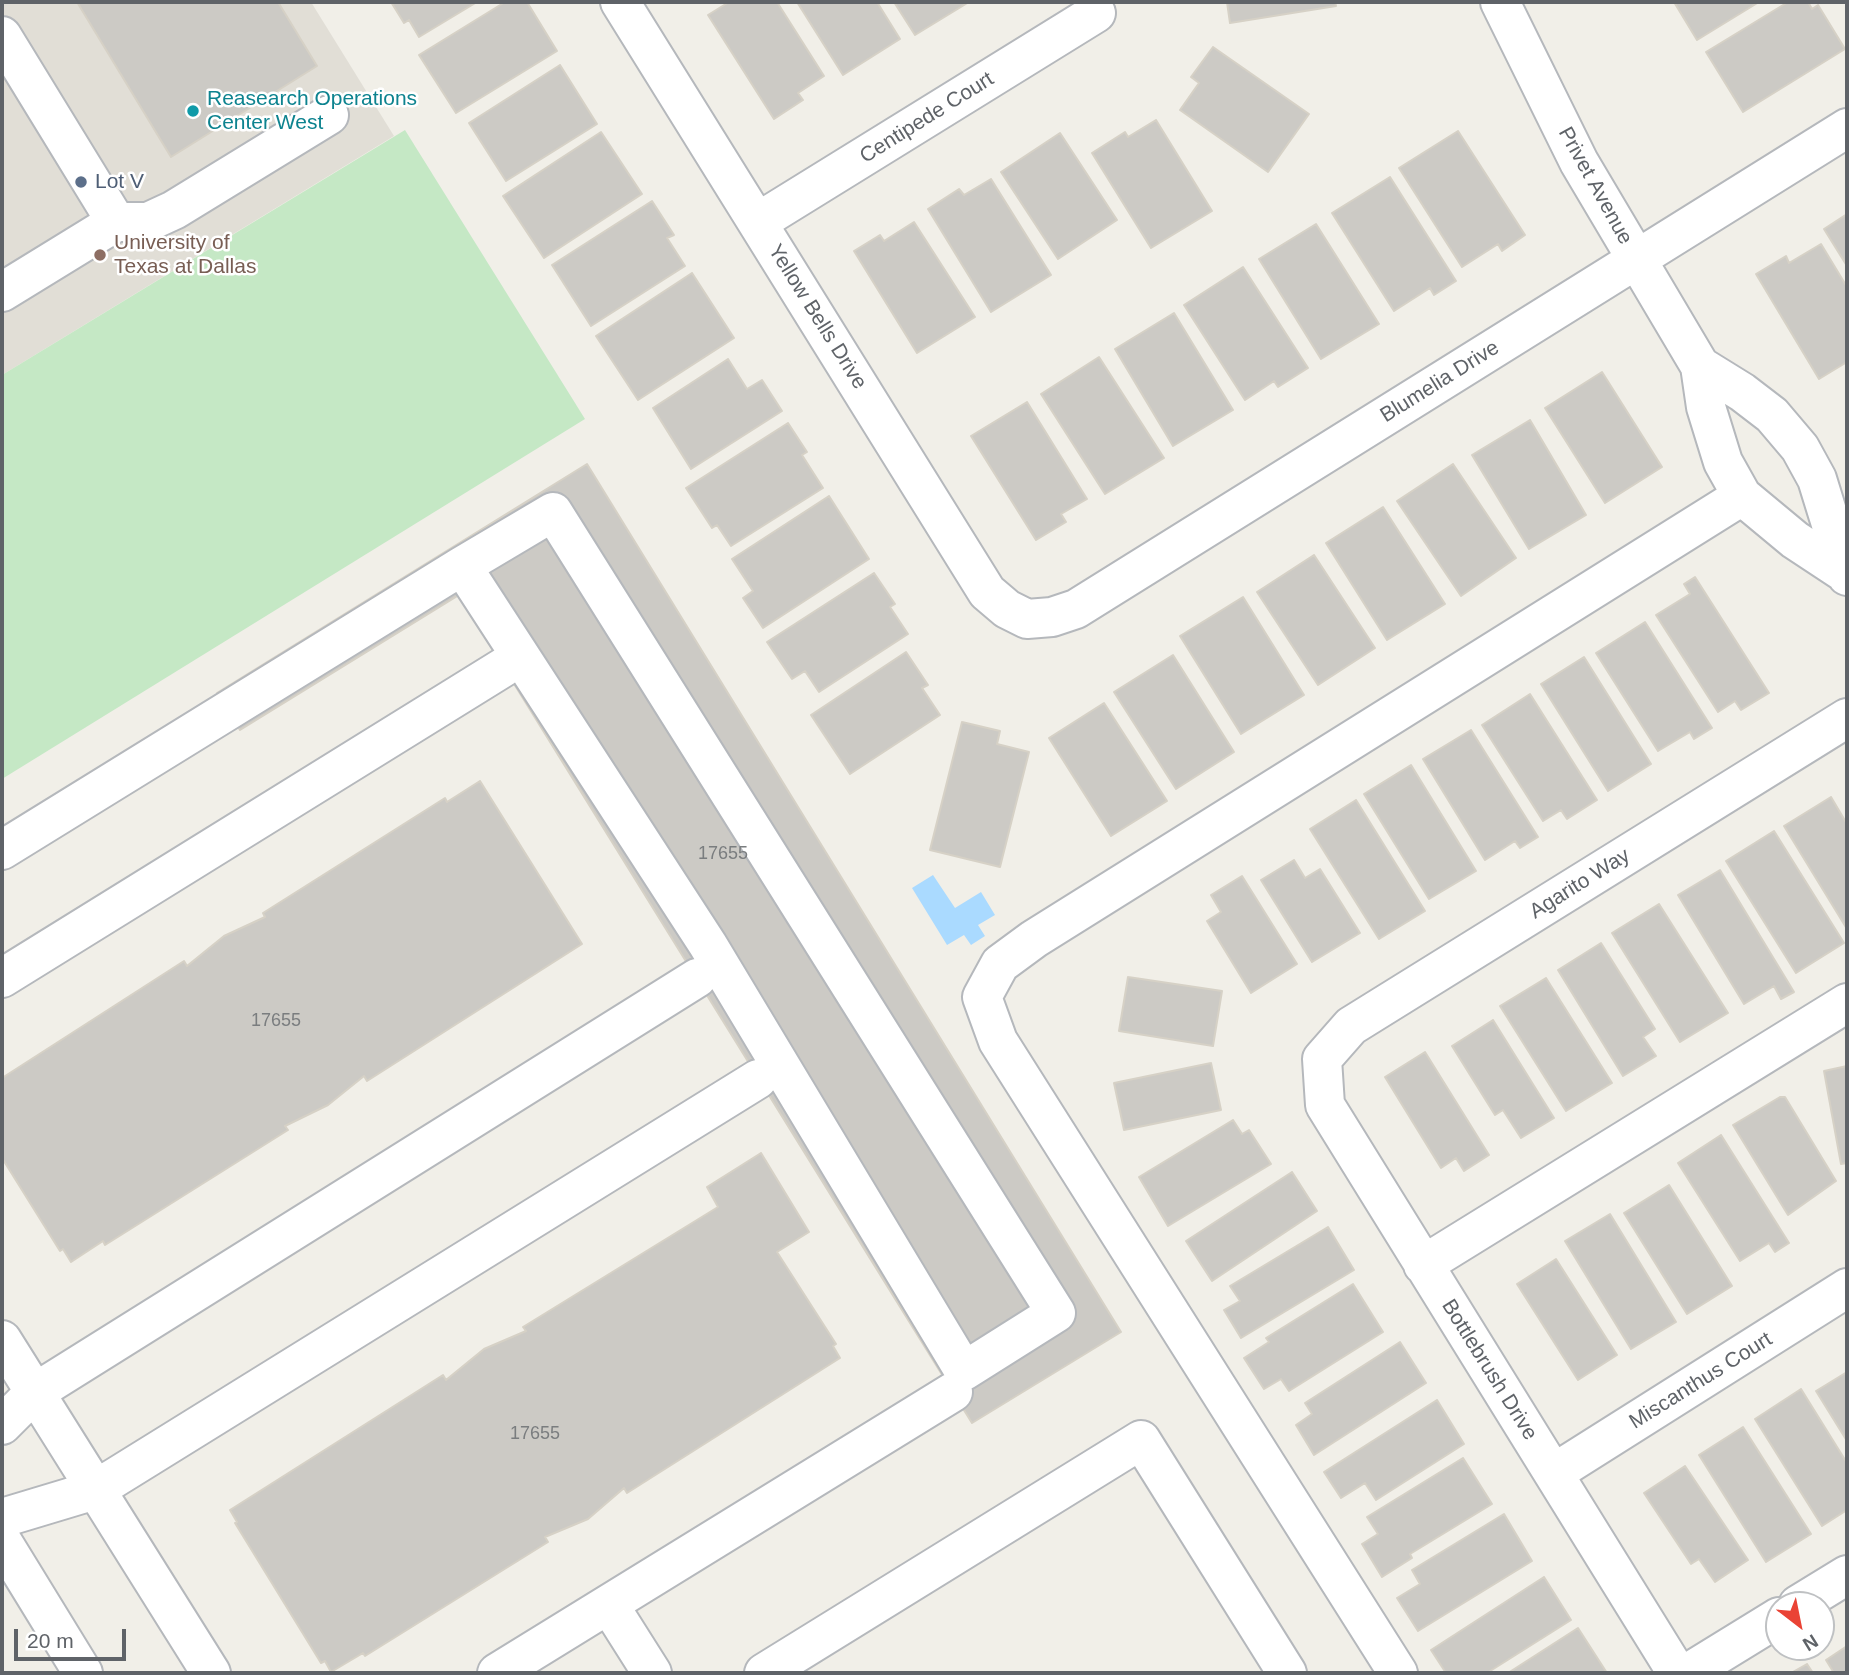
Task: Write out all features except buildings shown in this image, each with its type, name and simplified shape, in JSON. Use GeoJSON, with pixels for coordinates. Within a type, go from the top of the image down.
{"type":"FeatureCollection","features":[{"type":"Feature","properties":{"kind":"street","name":"Yellow Bells Drive"},"geometry":{"type":"LineString","coordinates":[[620,2],[987,592],[1007,609],[1027,619]]}},
{"type":"Feature","properties":{"kind":"street","name":"Privet Avenue"},"geometry":{"type":"LineString","coordinates":[[1500,2],[1579,162],[1700,366],[1706,407],[1723,462],[1742,496],[1795,540],[1846,574]]}},
{"type":"Feature","properties":{"kind":"street","name":"Centipede Court"},"geometry":{"type":"LineString","coordinates":[[758,222],[1097,13]]}},
{"type":"Feature","properties":{"kind":"street"},"geometry":{"type":"LineString","coordinates":[[2,36],[116,222]]}},
{"type":"Feature","properties":{"kind":"street"},"geometry":{"type":"LineString","coordinates":[[2,292],[116,222],[148,222],[174,210],[329,114]]}},
{"type":"Feature","properties":{"kind":"street","name":"Blumelia Drive"},"geometry":{"type":"LineString","coordinates":[[1027,619],[1052,617],[1076,609],[1847,128]]}},
{"type":"Feature","properties":{"kind":"street","name":"Privet Avenue"},"geometry":{"type":"LineString","coordinates":[[1700,366],[1742,392],[1772,415],[1800,448],[1816,479],[1846,574]]}},
{"type":"Feature","properties":{"kind":"street"},"geometry":{"type":"LineString","coordinates":[[1398,1673],[998,1041],[982,997],[1000,964],[1034,939],[1742,496]]}},
{"type":"Feature","properties":{"kind":"street"},"geometry":{"type":"LineString","coordinates":[[2,849],[462,566],[553,512],[1056,1313],[964,1371],[708,945],[462,566]]}},
{"type":"Feature","properties":{"kind":"street"},"geometry":{"type":"LineString","coordinates":[[2,978],[503,667]]}},
{"type":"Feature","properties":{"kind":"street","name":"Agarito Way"},"geometry":{"type":"LineString","coordinates":[[1322,1059],[1351,1026],[1847,718]]}},
{"type":"Feature","properties":{"kind":"street"},"geometry":{"type":"LineString","coordinates":[[2,1425],[34,1393],[696,978]]}},
{"type":"Feature","properties":{"kind":"street"},"geometry":{"type":"LineString","coordinates":[[1423,1265],[1847,1003]]}},
{"type":"Feature","properties":{"kind":"street","name":"Bottlebrush Drive"},"geometry":{"type":"LineString","coordinates":[[1322,1059],[1325,1105],[1677,1673]]}},
{"type":"Feature","properties":{"kind":"street"},"geometry":{"type":"LineString","coordinates":[[2,1518],[95,1490],[758,1079]]}},
{"type":"Feature","properties":{"kind":"street","name":"Miscanthus Court"},"geometry":{"type":"LineString","coordinates":[[1554,1473],[1847,1288]]}},
{"type":"Feature","properties":{"kind":"street"},"geometry":{"type":"LineString","coordinates":[[2,1340],[211,1673]]}},
{"type":"Feature","properties":{"kind":"street"},"geometry":{"type":"LineString","coordinates":[[496,1673],[953,1392]]}},
{"type":"Feature","properties":{"kind":"street"},"geometry":{"type":"LineString","coordinates":[[764,1673],[1141,1440],[1287,1673]]}},
{"type":"Feature","properties":{"kind":"street"},"geometry":{"type":"LineString","coordinates":[[2,1541],[83,1673]]}},
{"type":"Feature","properties":{"kind":"street"},"geometry":{"type":"LineString","coordinates":[[1821,1591],[1847,1575]]}},
{"type":"Feature","properties":{"kind":"street"},"geometry":{"type":"LineString","coordinates":[[609,1605],[652,1673]]}},
{"type":"Feature","properties":{"kind":"street"},"geometry":{"type":"LineString","coordinates":[[1688,1673],[1765,1626]]}},
{"type":"Feature","properties":{"kind":"shaded area","name":"University of Texas at Dallas"},"geometry":{"type":"Polygon","coordinates":[[[2,2],[311,2],[394,136],[2,375],[2,2]]]}},
{"type":"Feature","properties":{"kind":"green space"},"geometry":{"type":"Polygon","coordinates":[[[405,130],[585,419],[2,779],[2,375],[405,130]]]}},
{"type":"Feature","properties":{"kind":"water"},"geometry":{"type":"Polygon","coordinates":[[[933,875],[955,908],[981,892],[995,915],[978,925],[985,936],[971,945],[964,935],[947,945],[912,888],[933,875]]]}},
{"type":"Feature","properties":{"kind":"place","name":"Reasearch Operations Center West"},"geometry":{"type":"Point","coordinates":[193,111]}},
{"type":"Feature","properties":{"kind":"place","name":"Lot V"},"geometry":{"type":"Point","coordinates":[81,182]}},
{"type":"Feature","properties":{"kind":"place","name":"University of Texas at Dallas"},"geometry":{"type":"Point","coordinates":[100,255]}}]}
